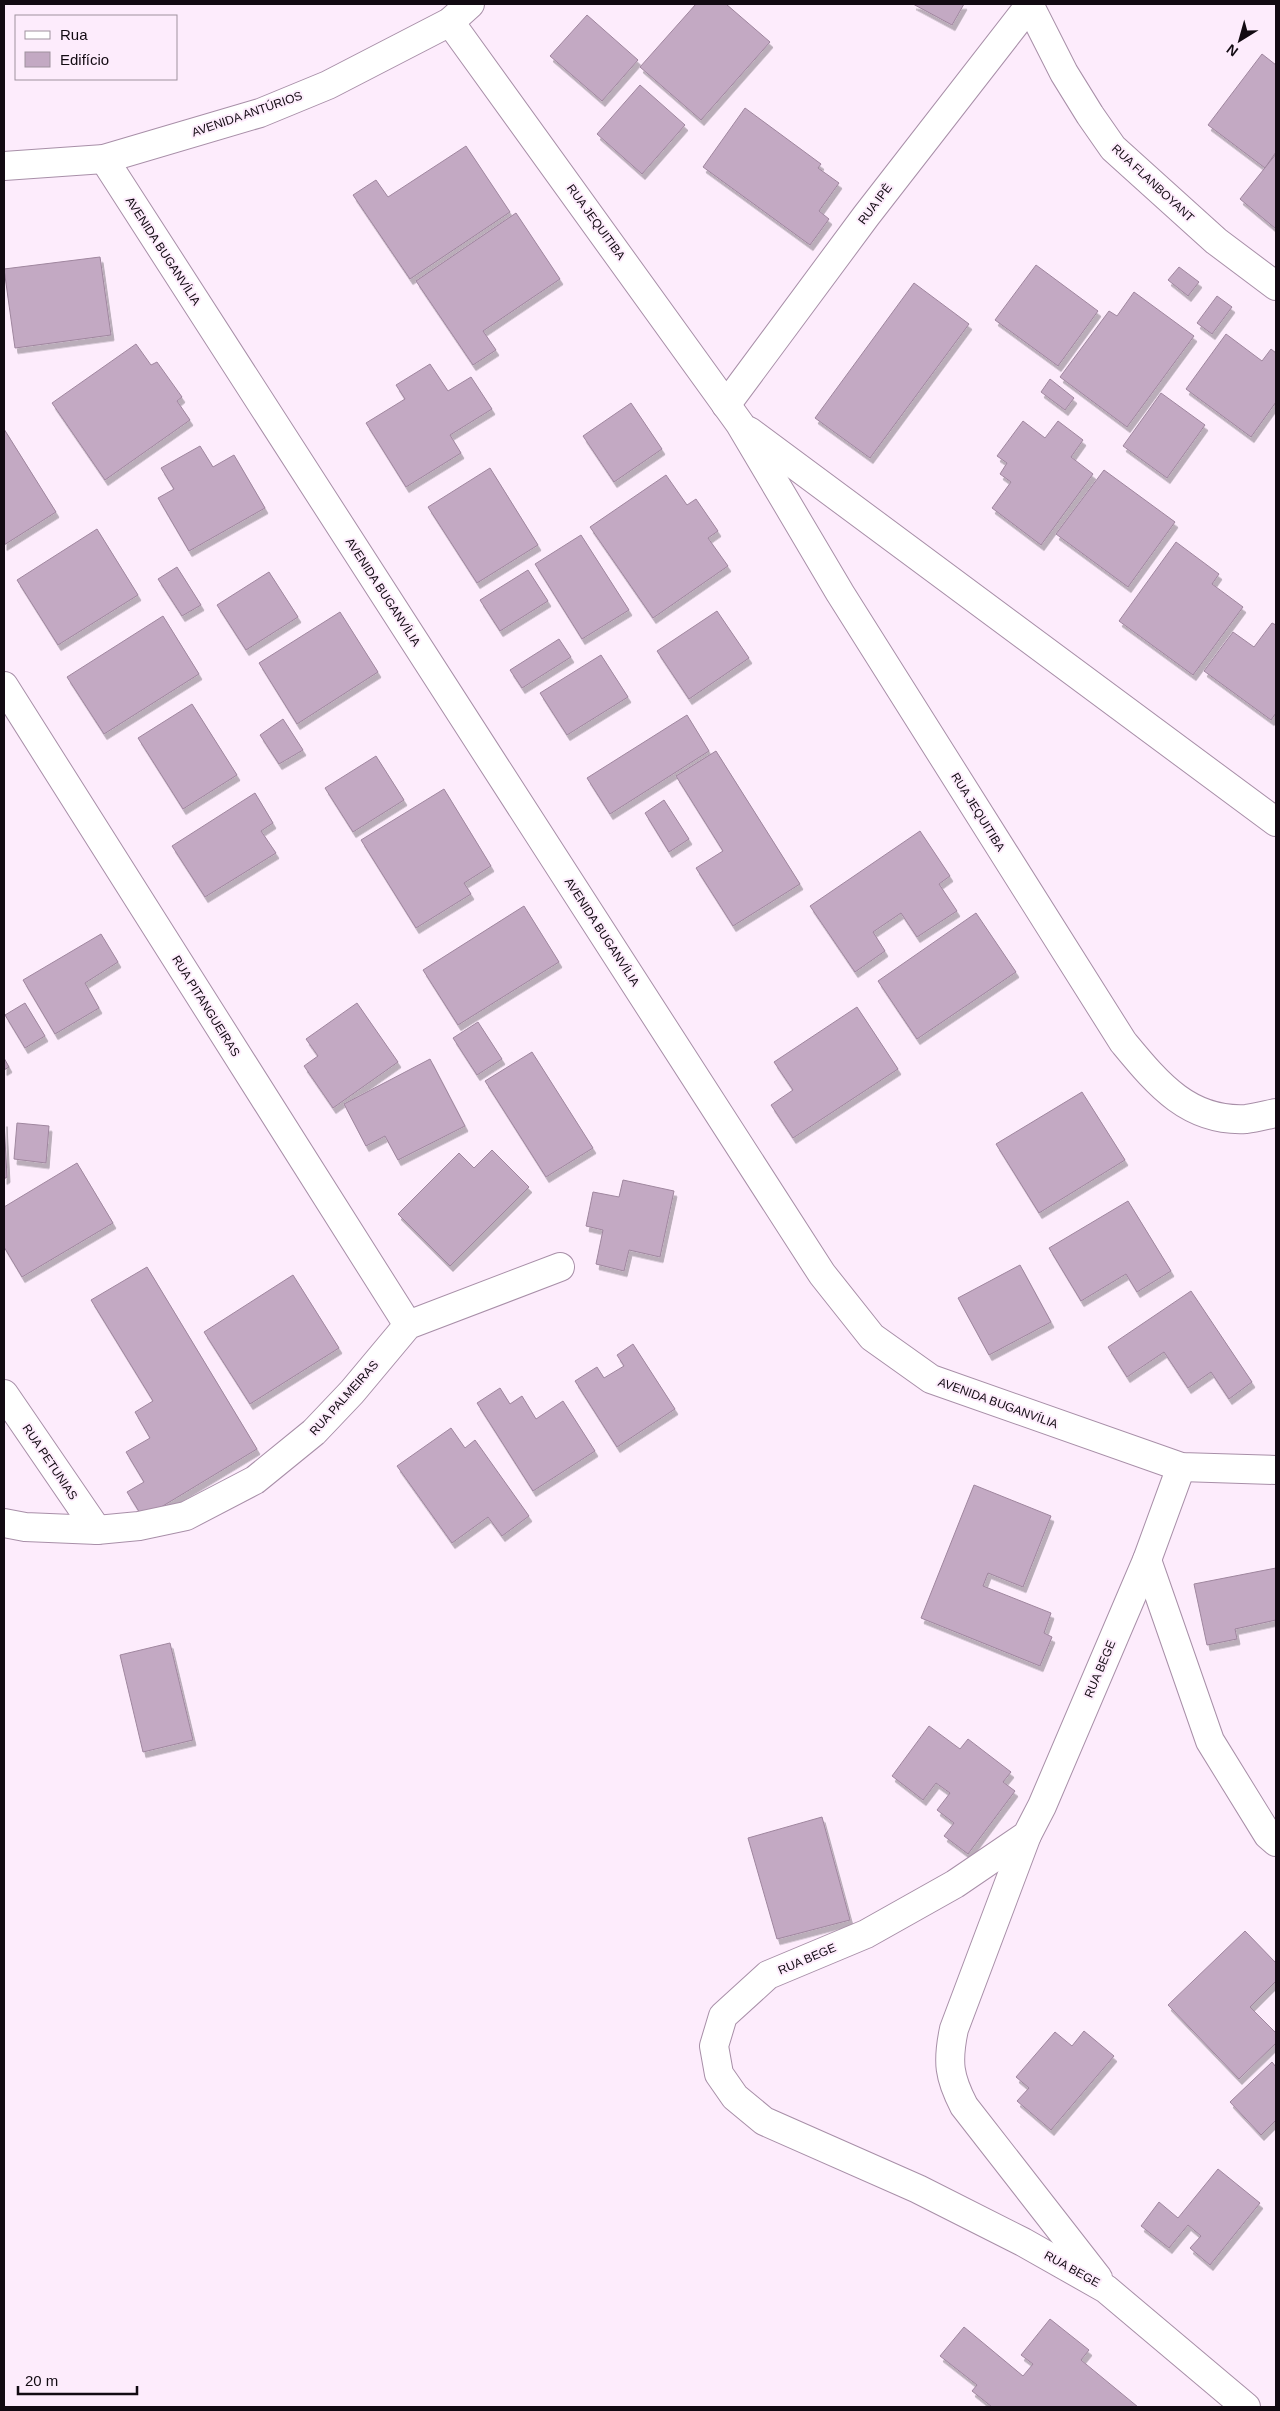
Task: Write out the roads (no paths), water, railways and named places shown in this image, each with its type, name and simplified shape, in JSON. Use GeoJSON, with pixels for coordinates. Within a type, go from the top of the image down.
{"type":"FeatureCollection","features":[{"type":"Feature","properties":{"kind":"street","name":"AVENIDA ANTÚRIOS"},"geometry":{"type":"LineString","coordinates":[[4,166],[104,159],[260,113],[328,85],[450,22],[470,4]]}},
{"type":"Feature","properties":{"kind":"street","name":"RUA FLANBOYANT"},"geometry":{"type":"LineString","coordinates":[[1029,5],[1064,74],[1113,148],[1216,242],[1276,286]]}},
{"type":"Feature","properties":{"kind":"street","name":"RUA IPÊ"},"geometry":{"type":"LineString","coordinates":[[733,415],[866,216],[1029,5]]}},
{"type":"Feature","properties":{"kind":"street","name":"RUA JEQUITIBA"},"geometry":{"type":"LineString","coordinates":[[450,22],[733,415],[840,593],[1123,1042],[1154,1080],[1183,1104],[1218,1117],[1246,1119],[1276,1113]]}},
{"type":"Feature","properties":{"kind":"street","name":"AVENIDA BUGANVÍLIA"},"geometry":{"type":"LineString","coordinates":[[104,159],[822,1274],[872,1337],[931,1379],[1181,1467],[1276,1470]]}},
{"type":"Feature","properties":{"kind":"street","name":"RUA JEQUITIBA"},"geometry":{"type":"LineString","coordinates":[[733,415],[1276,822]]}},
{"type":"Feature","properties":{"kind":"street","name":"RUA PITANGUEIRAS"},"geometry":{"type":"LineString","coordinates":[[4,686],[408,1325]]}},
{"type":"Feature","properties":{"kind":"street","name":"RUA PALMEIRAS"},"geometry":{"type":"LineString","coordinates":[[4,1523],[25,1528],[97,1530],[139,1526],[186,1516],[254,1480],[314,1432],[352,1392],[408,1325],[560,1267]]}},
{"type":"Feature","properties":{"kind":"street","name":"RUA PETUNIAS"},"geometry":{"type":"LineString","coordinates":[[4,1394],[97,1530]]}},
{"type":"Feature","properties":{"kind":"street","name":"RUA BEGE"},"geometry":{"type":"LineString","coordinates":[[1181,1467],[1147,1560],[1042,1806],[1027,1835],[955,1884],[866,1934],[768,1975],[723,2016],[714,2046],[719,2074],[735,2097],[764,2121],[918,2189],[1023,2242],[1106,2288],[1246,2407]]}},
{"type":"Feature","properties":{"kind":"street"},"geometry":{"type":"LineString","coordinates":[[1147,1560],[1210,1741],[1268,1835],[1276,1842]]}},
{"type":"Feature","properties":{"kind":"street"},"geometry":{"type":"LineString","coordinates":[[1027,1835],[954,2030],[948,2055],[952,2082],[964,2106],[1106,2288]]}}]}
